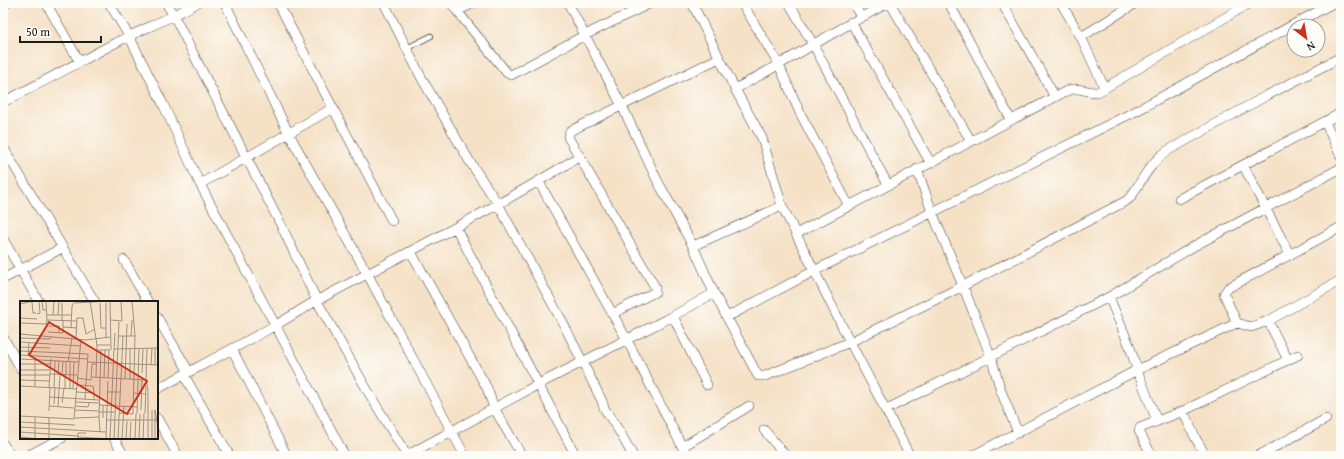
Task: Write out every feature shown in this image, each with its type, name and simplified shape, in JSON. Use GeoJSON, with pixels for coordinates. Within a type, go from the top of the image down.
{"type":"FeatureCollection","features":[{"type":"Feature","properties":{"kind":"street"},"geometry":{"type":"LineString","coordinates":[[3,5],[7,3]]}},
{"type":"Feature","properties":{"kind":"street"},"geometry":{"type":"LineString","coordinates":[[46,3],[79,61]]}},
{"type":"Feature","properties":{"kind":"street"},"geometry":{"type":"LineString","coordinates":[[109,3],[129,36],[163,104],[200,184],[345,456]]}},
{"type":"Feature","properties":{"kind":"street"},"geometry":{"type":"LineString","coordinates":[[166,3],[284,231],[317,301],[370,395],[407,456],[494,408],[673,316],[714,293]]}},
{"type":"Feature","properties":{"kind":"street"},"geometry":{"type":"LineString","coordinates":[[3,102],[79,61],[174,16],[197,3]]}},
{"type":"Feature","properties":{"kind":"street"},"geometry":{"type":"LineString","coordinates":[[225,3],[289,134],[368,275],[465,456]]}},
{"type":"Feature","properties":{"kind":"street"},"geometry":{"type":"LineString","coordinates":[[278,3],[392,221]]}},
{"type":"Feature","properties":{"kind":"street"},"geometry":{"type":"LineString","coordinates":[[384,3],[421,78],[470,162],[498,204],[583,362],[604,408],[633,456]]}},
{"type":"Feature","properties":{"kind":"street"},"geometry":{"type":"LineString","coordinates":[[474,3],[454,7],[507,73],[511,75],[585,35],[651,3]]}},
{"type":"Feature","properties":{"kind":"street"},"geometry":{"type":"LineString","coordinates":[[568,3],[622,106],[657,180],[693,246],[714,293],[758,376],[765,376],[850,342],[963,286],[1126,200],[1131,197],[1151,165],[1167,150],[1341,57]]}},
{"type":"Feature","properties":{"kind":"street"},"geometry":{"type":"LineString","coordinates":[[692,3],[735,89],[762,138],[782,206],[850,342],[910,456]]}},
{"type":"Feature","properties":{"kind":"street"},"geometry":{"type":"LineString","coordinates":[[742,3],[779,65],[811,134],[849,206]]}},
{"type":"Feature","properties":{"kind":"street"},"geometry":{"type":"LineString","coordinates":[[789,3],[813,44],[888,185]]}},
{"type":"Feature","properties":{"kind":"street"},"geometry":{"type":"LineString","coordinates":[[853,3],[861,17]]}},
{"type":"Feature","properties":{"kind":"street"},"geometry":{"type":"LineString","coordinates":[[735,89],[779,65],[851,22],[889,3],[971,141]]}},
{"type":"Feature","properties":{"kind":"street"},"geometry":{"type":"LineString","coordinates":[[949,3],[1012,120]]}},
{"type":"Feature","properties":{"kind":"street"},"geometry":{"type":"LineString","coordinates":[[1002,3],[1055,97]]}},
{"type":"Feature","properties":{"kind":"street"},"geometry":{"type":"LineString","coordinates":[[1061,3],[1080,37],[1104,87]]}},
{"type":"Feature","properties":{"kind":"street"},"geometry":{"type":"LineString","coordinates":[[1080,37],[1136,3]]}},
{"type":"Feature","properties":{"kind":"street"},"geometry":{"type":"LineString","coordinates":[[796,234],[1055,97],[1073,89],[1083,90],[1090,93],[1098,92],[1104,87],[1250,3]]}},
{"type":"Feature","properties":{"kind":"street"},"geometry":{"type":"LineString","coordinates":[[727,317],[814,271],[1136,111],[1333,3]]}},
{"type":"Feature","properties":{"kind":"street"},"geometry":{"type":"LineString","coordinates":[[851,22],[930,162]]}},
{"type":"Feature","properties":{"kind":"street"},"geometry":{"type":"LineString","coordinates":[[612,314],[655,292],[655,287],[568,137],[570,131],[719,58]]}},
{"type":"Feature","properties":{"kind":"street"},"geometry":{"type":"LineString","coordinates":[[200,184],[333,108]]}},
{"type":"Feature","properties":{"kind":"street"},"geometry":{"type":"LineString","coordinates":[[1179,199],[1341,113]]}},
{"type":"Feature","properties":{"kind":"street"},"geometry":{"type":"LineString","coordinates":[[1325,122],[1341,157]]}},
{"type":"Feature","properties":{"kind":"street"},"geometry":{"type":"LineString","coordinates":[[3,147],[94,301]]}},
{"type":"Feature","properties":{"kind":"street"},"geometry":{"type":"LineString","coordinates":[[158,388],[276,326],[317,301],[456,228],[539,182],[580,156]]}},
{"type":"Feature","properties":{"kind":"street"},"geometry":{"type":"LineString","coordinates":[[1243,165],[1290,255]]}},
{"type":"Feature","properties":{"kind":"street"},"geometry":{"type":"LineString","coordinates":[[885,410],[1110,297],[1196,245],[1341,168]]}},
{"type":"Feature","properties":{"kind":"street"},"geometry":{"type":"LineString","coordinates":[[917,169],[932,212],[991,357],[1001,391],[1018,433]]}},
{"type":"Feature","properties":{"kind":"street"},"geometry":{"type":"LineString","coordinates":[[539,182],[612,314],[687,456]]}},
{"type":"Feature","properties":{"kind":"street"},"geometry":{"type":"LineString","coordinates":[[693,246],[782,206]]}},
{"type":"Feature","properties":{"kind":"street"},"geometry":{"type":"LineString","coordinates":[[1237,323],[1224,294],[1228,288],[1341,227]]}},
{"type":"Feature","properties":{"kind":"street"},"geometry":{"type":"LineString","coordinates":[[456,228],[576,456]]}},
{"type":"Feature","properties":{"kind":"street"},"geometry":{"type":"LineString","coordinates":[[3,239],[38,301]]}},
{"type":"Feature","properties":{"kind":"street"},"geometry":{"type":"LineString","coordinates":[[3,279],[62,248]]}},
{"type":"Feature","properties":{"kind":"street"},"geometry":{"type":"LineString","coordinates":[[411,252],[487,388],[494,408],[522,456]]}},
{"type":"Feature","properties":{"kind":"street"},"geometry":{"type":"LineString","coordinates":[[124,260],[147,301]]}},
{"type":"Feature","properties":{"kind":"street"},"geometry":{"type":"LineString","coordinates":[[975,455],[1137,370],[1237,323],[1251,328],[1268,321],[1341,280]]}},
{"type":"Feature","properties":{"kind":"street"},"geometry":{"type":"LineString","coordinates":[[1110,297],[1157,421]]}},
{"type":"Feature","properties":{"kind":"street"},"geometry":{"type":"LineString","coordinates":[[673,316],[707,385]]}},
{"type":"Feature","properties":{"kind":"street"},"geometry":{"type":"LineString","coordinates":[[158,319],[230,456]]}},
{"type":"Feature","properties":{"kind":"street"},"geometry":{"type":"LineString","coordinates":[[1268,321],[1288,360]]}},
{"type":"Feature","properties":{"kind":"street"},"geometry":{"type":"LineString","coordinates":[[3,338],[20,367]]}},
{"type":"Feature","properties":{"kind":"street"},"geometry":{"type":"LineString","coordinates":[[232,349],[287,456]]}},
{"type":"Feature","properties":{"kind":"street"},"geometry":{"type":"LineString","coordinates":[[1152,456],[1139,431],[1140,428],[1183,411],[1298,355]]}},
{"type":"Feature","properties":{"kind":"street"},"geometry":{"type":"LineString","coordinates":[[682,447],[749,406]]}},
{"type":"Feature","properties":{"kind":"street"},"geometry":{"type":"LineString","coordinates":[[1183,411],[1206,456]]}},
{"type":"Feature","properties":{"kind":"street"},"geometry":{"type":"LineString","coordinates":[[1258,456],[1326,419]]}},
{"type":"Feature","properties":{"kind":"street"},"geometry":{"type":"LineString","coordinates":[[158,420],[178,456]]}},
{"type":"Feature","properties":{"kind":"street"},"geometry":{"type":"LineString","coordinates":[[764,430],[786,456]]}},
{"type":"Feature","properties":{"kind":"street"},"geometry":{"type":"LineString","coordinates":[[27,456],[59,439]]}},
{"type":"Feature","properties":{"kind":"street"},"geometry":{"type":"LineString","coordinates":[[115,439],[124,456]]}},
{"type":"Feature","properties":{"kind":"street"},"geometry":{"type":"LineString","coordinates":[[3,444],[11,456]]}},
{"type":"Feature","properties":{"kind":"lane"},"geometry":{"type":"LineString","coordinates":[[407,48],[430,36]]}}]}
